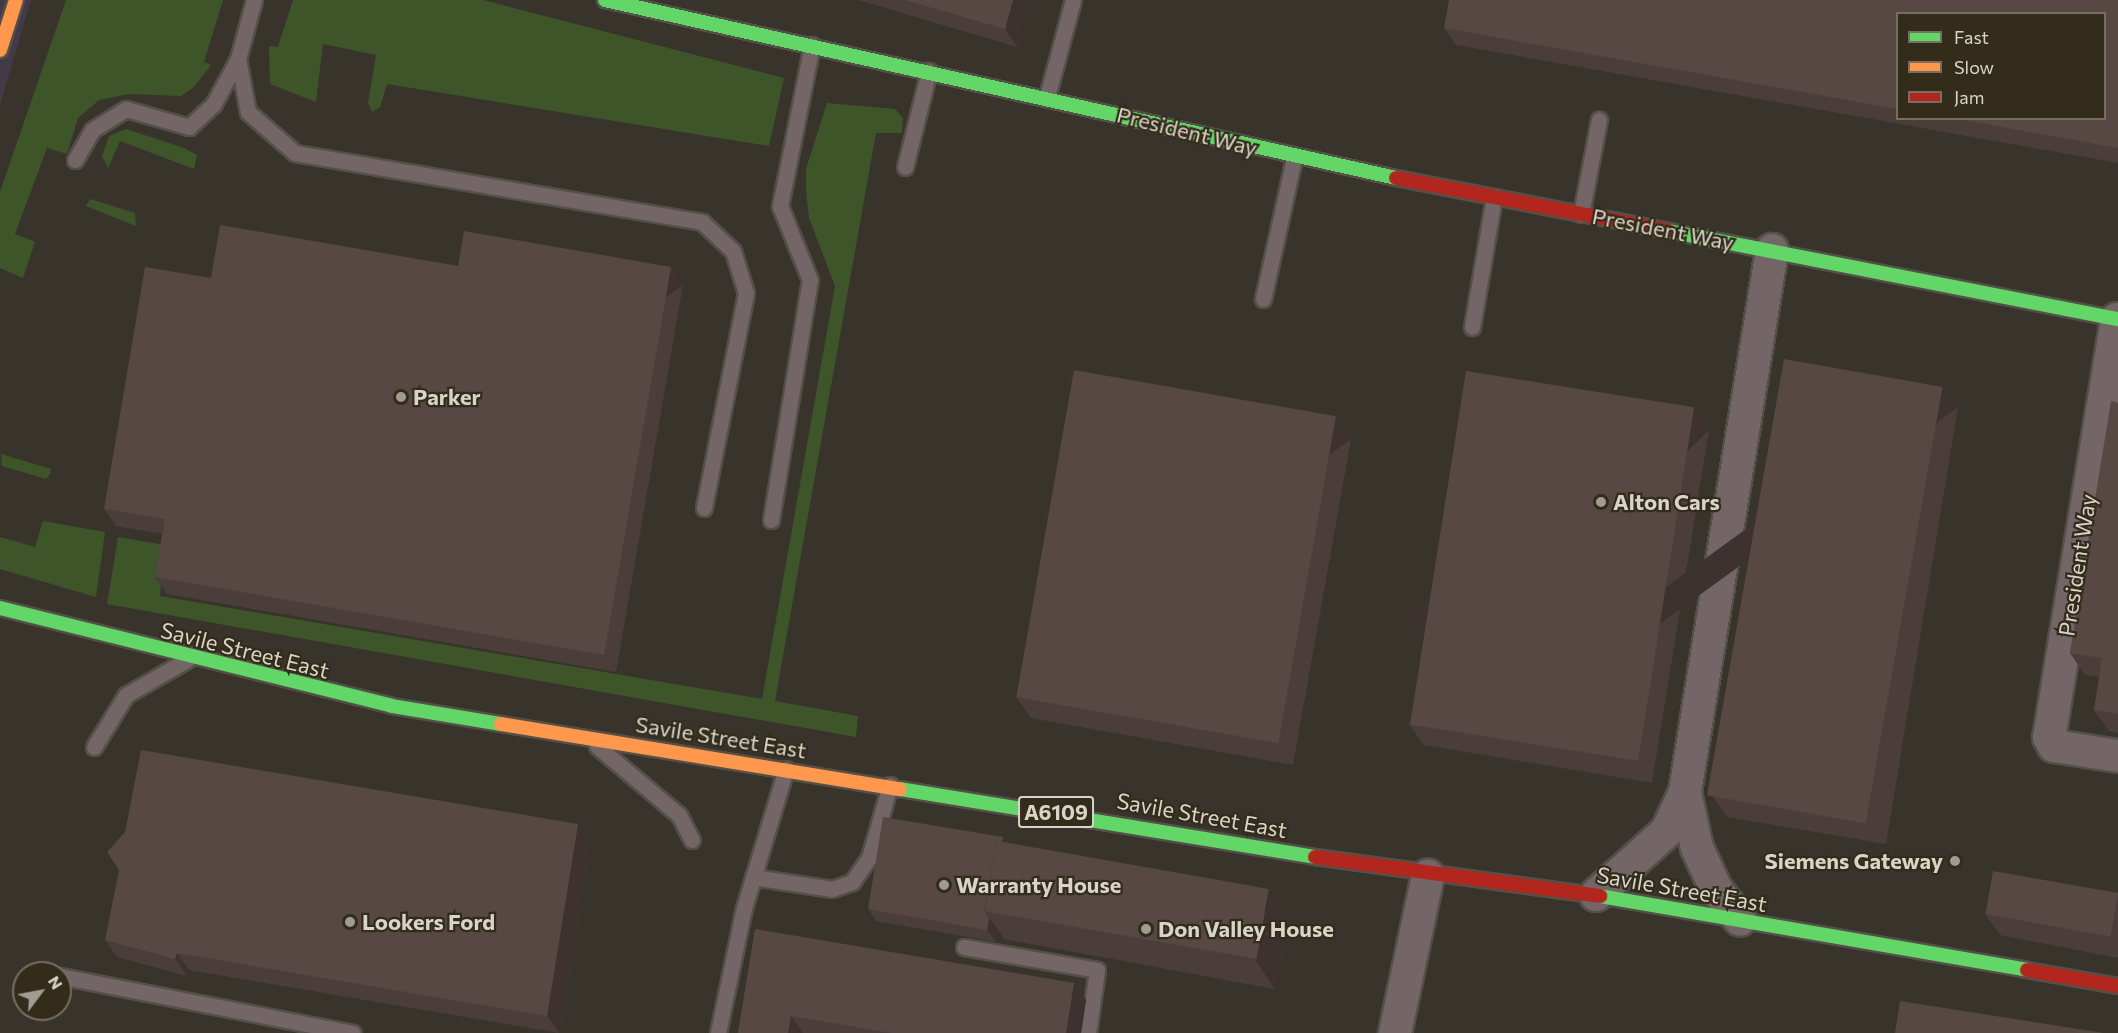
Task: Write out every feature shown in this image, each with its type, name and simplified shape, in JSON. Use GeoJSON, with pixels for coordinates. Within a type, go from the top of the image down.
{"type":"FeatureCollection","features":[{"type":"Feature","properties":{"kind":"main road"},"geometry":{"type":"LineString","coordinates":[[0,50],[16,0]]}},
{"type":"Feature","properties":{"kind":"main road","name":"President Way"},"geometry":{"type":"LineString","coordinates":[[605,0],[1047,97],[1294,158],[2118,319]]}},
{"type":"Feature","properties":{"kind":"main road","name":"Savile Street East"},"geometry":{"type":"LineString","coordinates":[[0,608],[188,659],[392,706],[890,785],[1428,875],[1596,895],[2115,986]]}},
{"type":"Feature","properties":{"kind":"street"},"geometry":{"type":"LineString","coordinates":[[1596,895],[1667,831],[1685,792],[1772,250]]}},
{"type":"Feature","properties":{"kind":"street","name":"President Way"},"geometry":{"type":"LineString","coordinates":[[2118,319],[2049,737],[2054,746],[2118,756]]}},
{"type":"Feature","properties":{"kind":"street"},"geometry":{"type":"LineString","coordinates":[[1685,792],[1698,848],[1716,889],[1740,920]]}},
{"type":"Feature","properties":{"kind":"street"},"geometry":{"type":"LineString","coordinates":[[1395,1033],[1428,875]]}},
{"type":"Feature","properties":{"kind":"lane"},"geometry":{"type":"LineString","coordinates":[[75,160],[92,130],[126,109],[189,127],[213,105],[238,59],[254,0]]}},
{"type":"Feature","properties":{"kind":"lane"},"geometry":{"type":"LineString","coordinates":[[1047,97],[1073,0]]}},
{"type":"Feature","properties":{"kind":"lane"},"geometry":{"type":"LineString","coordinates":[[771,520],[810,280],[780,206],[812,45]]}},
{"type":"Feature","properties":{"kind":"lane"},"geometry":{"type":"LineString","coordinates":[[238,59],[248,112],[295,153],[702,222],[734,251],[746,293],[704,508]]}},
{"type":"Feature","properties":{"kind":"lane"},"geometry":{"type":"LineString","coordinates":[[905,167],[929,71]]}},
{"type":"Feature","properties":{"kind":"lane"},"geometry":{"type":"LineString","coordinates":[[1581,214],[1599,120]]}},
{"type":"Feature","properties":{"kind":"lane"},"geometry":{"type":"LineString","coordinates":[[1263,299],[1294,158]]}},
{"type":"Feature","properties":{"kind":"lane"},"geometry":{"type":"LineString","coordinates":[[1473,327],[1494,197]]}},
{"type":"Feature","properties":{"kind":"lane"},"geometry":{"type":"LineString","coordinates":[[94,747],[126,696],[188,659]]}},
{"type":"Feature","properties":{"kind":"lane"},"geometry":{"type":"LineString","coordinates":[[585,737],[679,815],[692,840]]}},
{"type":"Feature","properties":{"kind":"lane"},"geometry":{"type":"LineString","coordinates":[[718,1033],[753,877],[786,769]]}},
{"type":"Feature","properties":{"kind":"lane"},"geometry":{"type":"LineString","coordinates":[[753,877],[832,889],[852,882],[869,858],[890,785]]}},
{"type":"Feature","properties":{"kind":"lane"},"geometry":{"type":"LineString","coordinates":[[964,947],[1097,970],[1088,1033]]}},
{"type":"Feature","properties":{"kind":"lane"},"geometry":{"type":"LineString","coordinates":[[72,978],[352,1033]]}},
{"type":"Feature","properties":{"kind":"shaded area"},"geometry":{"type":"Polygon","coordinates":[[[0,0],[31,0],[0,105],[0,0]]]}},
{"type":"Feature","properties":{"kind":"green space"},"geometry":{"type":"Polygon","coordinates":[[[66,0],[223,0],[204,62],[211,65],[193,88],[181,96],[129,94],[99,100],[78,118],[67,154],[47,148],[15,234],[35,242],[23,278],[0,268],[0,192],[66,0]]]}},
{"type":"Feature","properties":{"kind":"green space"},"geometry":{"type":"Polygon","coordinates":[[[293,0],[483,0],[784,78],[769,146],[387,84],[380,107],[372,112],[368,103],[376,55],[323,44],[316,102],[270,84],[269,46],[278,47],[293,0]]]}},
{"type":"Feature","properties":{"kind":"green space"},"geometry":{"type":"Polygon","coordinates":[[[827,103],[895,109],[903,118],[902,133],[876,133],[775,701],[858,716],[856,737],[107,604],[118,537],[165,545],[160,596],[762,699],[835,286],[809,218],[806,191],[806,169],[827,103]]]}},
{"type":"Feature","properties":{"kind":"green space"},"geometry":{"type":"Polygon","coordinates":[[[126,129],[184,148],[197,155],[194,169],[120,141],[108,168],[102,156],[109,136],[126,129]]]}},
{"type":"Feature","properties":{"kind":"green space"},"geometry":{"type":"Polygon","coordinates":[[[90,199],[135,213],[136,226],[86,206],[90,199]]]}},
{"type":"Feature","properties":{"kind":"green space"},"geometry":{"type":"Polygon","coordinates":[[[1,454],[51,469],[50,474],[46,479],[2,466],[1,454]]]}},
{"type":"Feature","properties":{"kind":"green space"},"geometry":{"type":"Polygon","coordinates":[[[43,521],[105,532],[96,597],[0,569],[0,537],[35,547],[43,521]]]}},
{"type":"Feature","properties":{"kind":"building"},"geometry":{"type":"Polygon","coordinates":[[[905,0],[1013,0],[1005,29],[905,0]]]}},
{"type":"Feature","properties":{"kind":"building"},"geometry":{"type":"Polygon","coordinates":[[[1449,0],[2118,0],[2118,148],[1964,120],[2106,120],[2106,12],[1896,12],[1896,109],[1444,28],[1449,0]]]}},
{"type":"Feature","properties":{"kind":"building","name":"Parker"},"geometry":{"type":"Polygon","coordinates":[[[220,225],[458,266],[464,231],[671,267],[604,655],[155,577],[165,519],[104,509],[145,267],[211,278],[220,225]]]}},
{"type":"Feature","properties":{"kind":"building"},"geometry":{"type":"Polygon","coordinates":[[[1784,359],[1943,387],[1866,823],[1707,795],[1784,359]]]}},
{"type":"Feature","properties":{"kind":"building"},"geometry":{"type":"Polygon","coordinates":[[[1074,370],[1336,416],[1278,743],[1016,697],[1074,370]]]}},
{"type":"Feature","properties":{"kind":"building"},"geometry":{"type":"Polygon","coordinates":[[[1466,371],[1694,407],[1638,761],[1410,725],[1466,371]]]}},
{"type":"Feature","properties":{"kind":"building"},"geometry":{"type":"Polygon","coordinates":[[[2111,401],[2118,403],[2118,714],[2094,710],[2102,658],[2070,653],[2111,401]]]}},
{"type":"Feature","properties":{"kind":"building","name":"Lookers Ford"},"geometry":{"type":"Polygon","coordinates":[[[141,750],[578,824],[547,1016],[177,953],[175,959],[105,940],[119,870],[107,852],[125,832],[141,750]]]}},
{"type":"Feature","properties":{"kind":"building","name":"Warranty House"},"geometry":{"type":"Polygon","coordinates":[[[883,817],[1003,837],[1002,842],[997,841],[984,911],[989,918],[987,930],[868,909],[883,817]]]}},
{"type":"Feature","properties":{"kind":"building"},"geometry":{"type":"Polygon","coordinates":[[[997,841],[1269,889],[1256,959],[985,911],[997,841]]]}},
{"type":"Feature","properties":{"kind":"building"},"geometry":{"type":"Polygon","coordinates":[[[1993,871],[2118,893],[2110,936],[1985,914],[1993,871]]]}},
{"type":"Feature","properties":{"kind":"building"},"geometry":{"type":"Polygon","coordinates":[[[755,929],[1074,983],[1066,1033],[892,1033],[791,1016],[788,1033],[738,1033],[755,929]]]}},
{"type":"Feature","properties":{"kind":"building"},"geometry":{"type":"Polygon","coordinates":[[[1900,1001],[2104,1033],[1895,1033],[1900,1001]]]}},
{"type":"Feature","properties":{"kind":"traffic: fast"},"geometry":{"type":"LineString","coordinates":[[605,0],[1396,178]]}},
{"type":"Feature","properties":{"kind":"traffic: fast"},"geometry":{"type":"LineString","coordinates":[[1668,231],[2118,319]]}},
{"type":"Feature","properties":{"kind":"traffic: fast"},"geometry":{"type":"LineString","coordinates":[[0,608],[392,706],[501,724]]}},
{"type":"Feature","properties":{"kind":"traffic: fast"},"geometry":{"type":"LineString","coordinates":[[900,789],[1315,857]]}},
{"type":"Feature","properties":{"kind":"traffic: fast"},"geometry":{"type":"LineString","coordinates":[[1600,896],[2027,970]]}},
{"type":"Feature","properties":{"kind":"traffic: slow"},"geometry":{"type":"LineString","coordinates":[[0,50],[16,0]]}},
{"type":"Feature","properties":{"kind":"traffic: slow"},"geometry":{"type":"LineString","coordinates":[[501,724],[900,789]]}},
{"type":"Feature","properties":{"kind":"traffic: jam"},"geometry":{"type":"LineString","coordinates":[[1396,178],[1668,231]]}},
{"type":"Feature","properties":{"kind":"traffic: jam"},"geometry":{"type":"LineString","coordinates":[[1315,857],[1600,896]]}},
{"type":"Feature","properties":{"kind":"traffic: jam"},"geometry":{"type":"LineString","coordinates":[[2027,970],[2118,986]]}},
{"type":"Feature","properties":{"kind":"place","name":"Parker"},"geometry":{"type":"Point","coordinates":[401,397]}},
{"type":"Feature","properties":{"kind":"place","name":"Alton Cars"},"geometry":{"type":"Point","coordinates":[1601,502]}},
{"type":"Feature","properties":{"kind":"place","name":"Siemens Gateway"},"geometry":{"type":"Point","coordinates":[1955,861]}},
{"type":"Feature","properties":{"kind":"place","name":"Warranty House"},"geometry":{"type":"Point","coordinates":[944,885]}},
{"type":"Feature","properties":{"kind":"place","name":"Lookers Ford"},"geometry":{"type":"Point","coordinates":[350,922]}},
{"type":"Feature","properties":{"kind":"place","name":"Don Valley House"},"geometry":{"type":"Point","coordinates":[1146,929]}}]}
